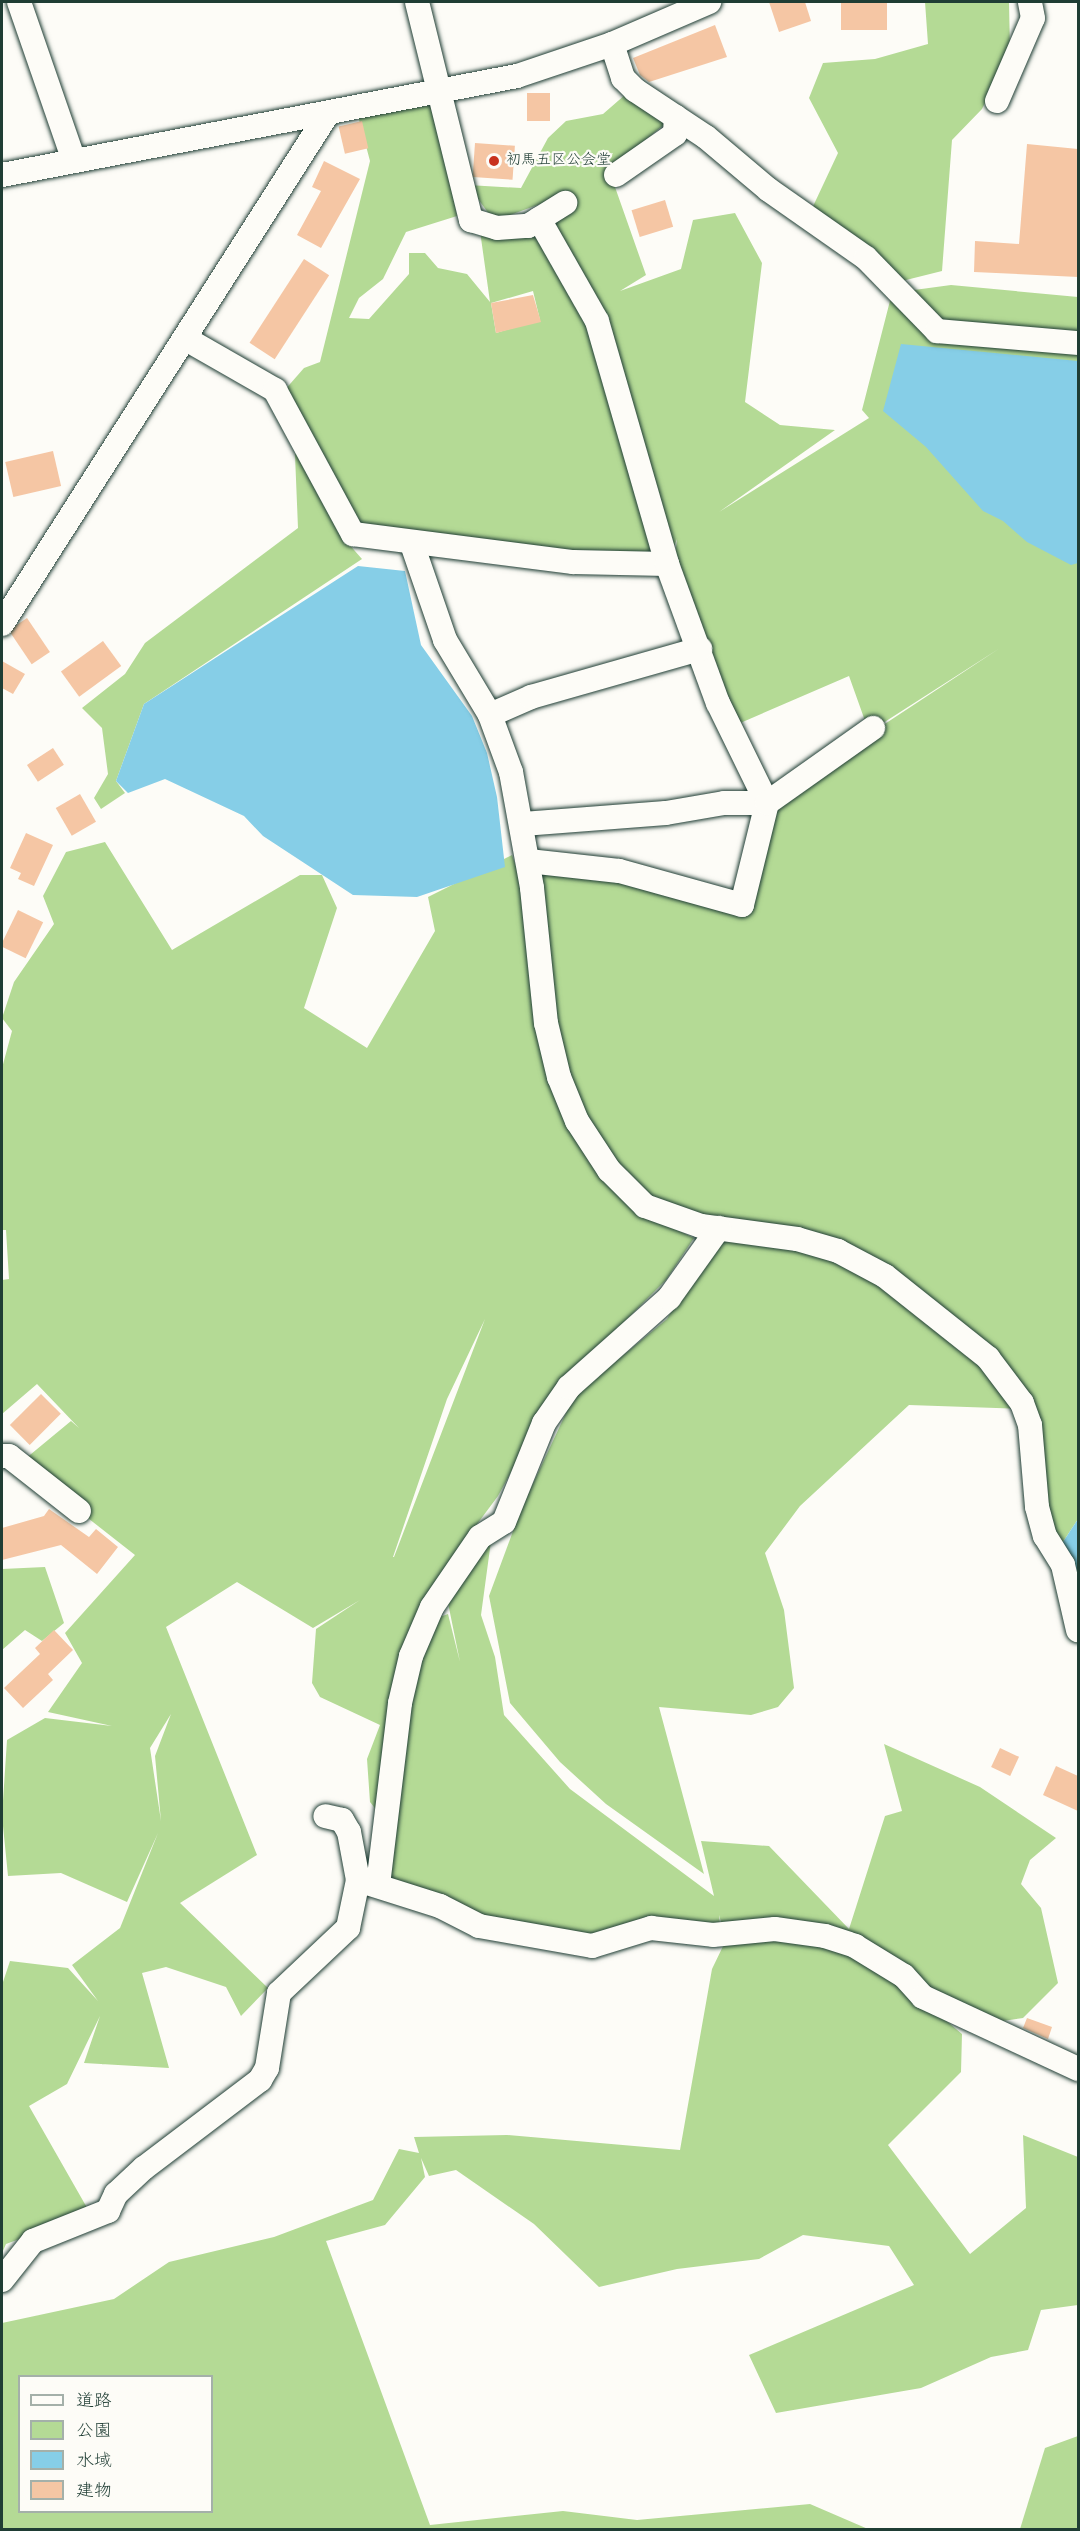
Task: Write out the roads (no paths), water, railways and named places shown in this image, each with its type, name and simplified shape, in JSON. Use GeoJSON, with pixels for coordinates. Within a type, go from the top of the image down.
{"type":"FeatureCollection","features":[{"type":"Feature","properties":{"kind":"street"},"geometry":{"type":"LineString","coordinates":[[19,2],[74,161]]}},
{"type":"Feature","properties":{"kind":"street"},"geometry":{"type":"LineString","coordinates":[[417,2],[471,220],[497,228],[528,226],[565,203]]}},
{"type":"Feature","properties":{"kind":"street"},"geometry":{"type":"LineString","coordinates":[[2,175],[517,76],[612,44],[709,2]]}},
{"type":"Feature","properties":{"kind":"street"},"geometry":{"type":"LineString","coordinates":[[997,101],[1033,18],[1030,2]]}},
{"type":"Feature","properties":{"kind":"street"},"geometry":{"type":"LineString","coordinates":[[612,44],[623,78],[866,258],[937,330],[1078,343]]}},
{"type":"Feature","properties":{"kind":"street"},"geometry":{"type":"LineString","coordinates":[[2,624],[186,339],[328,113]]}},
{"type":"Feature","properties":{"kind":"street"},"geometry":{"type":"LineString","coordinates":[[616,175],[675,134],[676,117]]}},
{"type":"Feature","properties":{"kind":"street"},"geometry":{"type":"LineString","coordinates":[[529,861],[619,871],[742,905],[767,803],[718,703],[667,564],[597,321],[539,219]]}},
{"type":"Feature","properties":{"kind":"street"},"geometry":{"type":"LineString","coordinates":[[186,339],[275,390],[352,534],[412,544],[573,562],[667,564]]}},
{"type":"Feature","properties":{"kind":"street"},"geometry":{"type":"LineString","coordinates":[[412,544],[445,640],[490,715],[524,824],[546,1023],[559,1077],[577,1121],[609,1170],[645,1206],[719,1228],[797,1239],[838,1251],[885,1276],[988,1358],[1022,1403],[1030,1425],[1037,1507],[1045,1536],[1063,1565],[1078,1630]]}},
{"type":"Feature","properties":{"kind":"street"},"geometry":{"type":"LineString","coordinates":[[490,715],[531,698],[700,649]]}},
{"type":"Feature","properties":{"kind":"street"},"geometry":{"type":"LineString","coordinates":[[524,824],[666,813],[724,803],[767,803],[873,728]]}},
{"type":"Feature","properties":{"kind":"street"},"geometry":{"type":"LineString","coordinates":[[2,2280],[33,2241],[108,2211],[116,2194],[144,2168],[260,2080],[267,2068],[279,1993],[348,1928],[368,1883],[400,1703],[411,1656],[432,1607],[480,1537],[504,1522],[544,1424],[569,1387],[669,1298],[719,1228]]}},
{"type":"Feature","properties":{"kind":"street"},"geometry":{"type":"LineString","coordinates":[[2,1456],[9,1456],[79,1511]]}},
{"type":"Feature","properties":{"kind":"street"},"geometry":{"type":"LineString","coordinates":[[325,1816],[342,1820],[349,1832],[368,1883]]}},
{"type":"Feature","properties":{"kind":"street"},"geometry":{"type":"LineString","coordinates":[[368,1883],[440,1906],[479,1926],[592,1946],[651,1928],[713,1935],[775,1929],[825,1936],[855,1946],[904,1976],[923,1997],[1078,2069]]}},
{"type":"Feature","properties":{"kind":"water"},"geometry":{"type":"Polygon","coordinates":[[[901,344],[1078,361],[1078,563],[1071,565],[1027,542],[1003,521],[983,511],[926,447],[883,411],[901,344]]]}},
{"type":"Feature","properties":{"kind":"water"},"geometry":{"type":"Polygon","coordinates":[[[358,566],[405,571],[421,645],[472,716],[487,753],[497,797],[505,867],[417,897],[353,895],[263,836],[244,816],[165,779],[128,793],[116,781],[144,704],[358,566]]]}},
{"type":"Feature","properties":{"kind":"water"},"geometry":{"type":"Polygon","coordinates":[[[1078,1519],[1078,1599],[1061,1545],[1078,1519]]]}},
{"type":"Feature","properties":{"kind":"place","name":"初馬五区公会堂"},"geometry":{"type":"Point","coordinates":[494,161]}}]}
